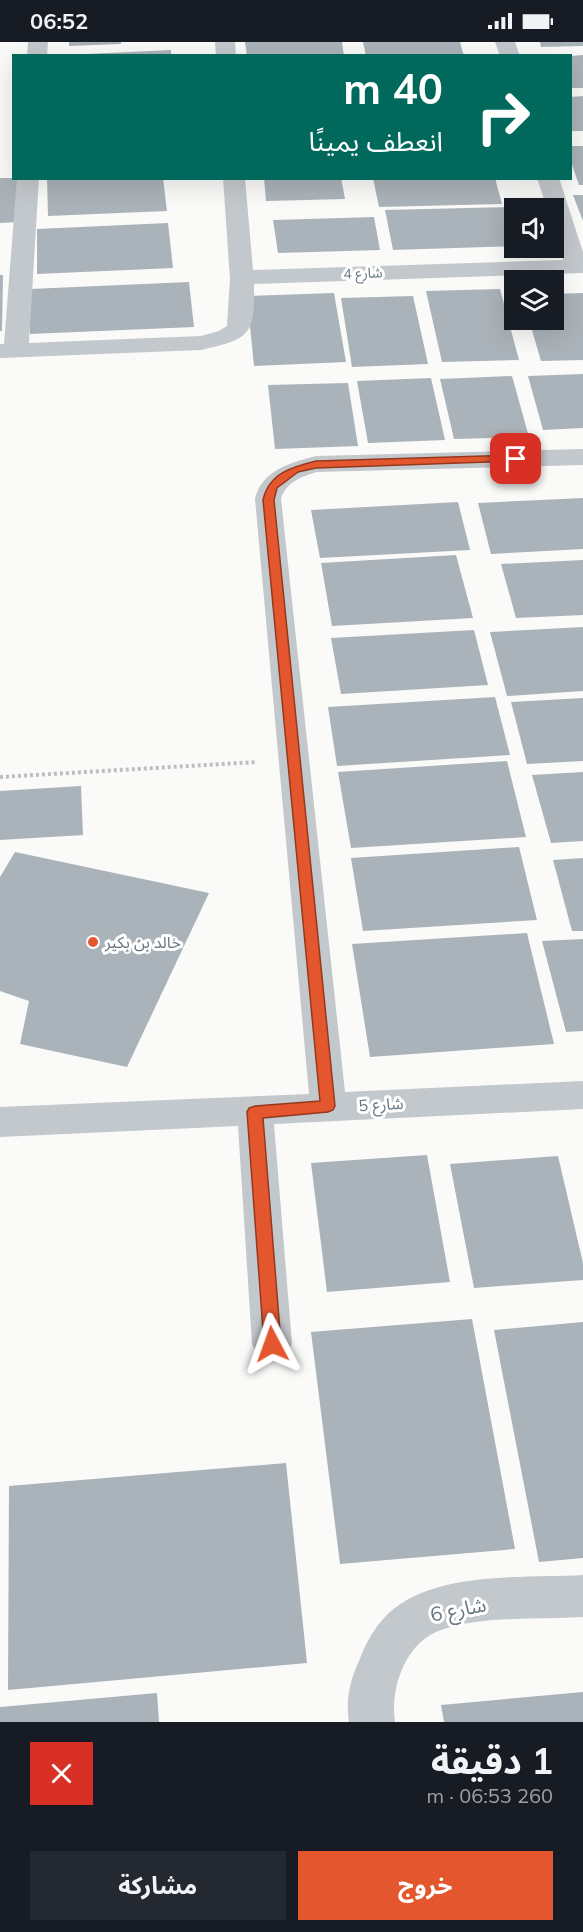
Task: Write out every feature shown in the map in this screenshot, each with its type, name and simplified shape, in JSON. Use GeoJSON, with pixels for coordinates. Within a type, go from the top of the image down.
{"type":"FeatureCollection","features":[{"type":"Feature","properties":{"kind":"street"},"geometry":{"type":"LineString","coordinates":[[28,180],[8,351],[201,343],[218,339],[238,328],[241,318],[241,277],[234,180]]}},
{"type":"Feature","properties":{"kind":"street"},"geometry":{"type":"LineString","coordinates":[[549,180],[579,266]]}},
{"type":"Feature","properties":{"kind":"street","name":"شارع 4"},"geometry":{"type":"LineString","coordinates":[[241,277],[579,266]]}},
{"type":"Feature","properties":{"kind":"street"},"geometry":{"type":"LineString","coordinates":[[328,1106],[268,500],[271,487],[294,470],[316,465],[583,457]]}},
{"type":"Feature","properties":{"kind":"street","name":"شارع 5"},"geometry":{"type":"LineString","coordinates":[[0,1122],[255,1112],[328,1106],[583,1095]]}},
{"type":"Feature","properties":{"kind":"street"},"geometry":{"type":"LineString","coordinates":[[255,1112],[272,1344]]}},
{"type":"Feature","properties":{"kind":"street","name":"شارع 6"},"geometry":{"type":"LineString","coordinates":[[372,1722],[369,1698],[381,1660],[399,1633],[424,1614],[465,1603],[583,1596]]}},
{"type":"Feature","properties":{"kind":"path"},"geometry":{"type":"LineString","coordinates":[[0,777],[294,760]]}},
{"type":"Feature","properties":{"kind":"building"},"geometry":{"type":"Polygon","coordinates":[[[69,42],[121,42],[121,44],[69,46],[69,42]]]}},
{"type":"Feature","properties":{"kind":"building"},"geometry":{"type":"Polygon","coordinates":[[[245,42],[342,42],[344,54],[247,54],[245,42]]]}},
{"type":"Feature","properties":{"kind":"building"},"geometry":{"type":"Polygon","coordinates":[[[363,42],[460,42],[463,54],[366,54],[363,42]]]}},
{"type":"Feature","properties":{"kind":"building"},"geometry":{"type":"Polygon","coordinates":[[[540,42],[583,42],[583,46],[541,47],[540,42]]]}},
{"type":"Feature","properties":{"kind":"building"},"geometry":{"type":"Polygon","coordinates":[[[171,50],[171,54],[87,54],[171,50]]]}},
{"type":"Feature","properties":{"kind":"building"},"geometry":{"type":"Polygon","coordinates":[[[583,55],[583,88],[572,88],[572,56],[583,55]]]}},
{"type":"Feature","properties":{"kind":"building"},"geometry":{"type":"Polygon","coordinates":[[[583,96],[583,131],[572,131],[572,97],[583,96]]]}},
{"type":"Feature","properties":{"kind":"building"},"geometry":{"type":"Polygon","coordinates":[[[572,146],[583,146],[583,185],[579,185],[572,165],[572,146]]]}},
{"type":"Feature","properties":{"kind":"building"},"geometry":{"type":"Polygon","coordinates":[[[0,178],[19,180],[19,222],[0,223],[0,178]]]}},
{"type":"Feature","properties":{"kind":"building"},"geometry":{"type":"Polygon","coordinates":[[[47,180],[163,180],[167,211],[48,216],[47,180]]]}},
{"type":"Feature","properties":{"kind":"building"},"geometry":{"type":"Polygon","coordinates":[[[264,180],[341,180],[345,199],[266,201],[264,180]]]}},
{"type":"Feature","properties":{"kind":"building"},"geometry":{"type":"Polygon","coordinates":[[[373,180],[496,180],[502,204],[379,207],[373,180]]]}},
{"type":"Feature","properties":{"kind":"building"},"geometry":{"type":"Polygon","coordinates":[[[573,195],[583,195],[583,221],[573,195]]]}},
{"type":"Feature","properties":{"kind":"building"},"geometry":{"type":"Polygon","coordinates":[[[504,207],[504,246],[393,250],[385,210],[504,207]]]}},
{"type":"Feature","properties":{"kind":"building"},"geometry":{"type":"Polygon","coordinates":[[[374,217],[380,250],[278,253],[273,220],[374,217]]]}},
{"type":"Feature","properties":{"kind":"building"},"geometry":{"type":"Polygon","coordinates":[[[168,223],[173,268],[37,274],[37,229],[168,223]]]}},
{"type":"Feature","properties":{"kind":"building"},"geometry":{"type":"Polygon","coordinates":[[[0,275],[3,275],[2,331],[0,331],[0,275]]]}},
{"type":"Feature","properties":{"kind":"building"},"geometry":{"type":"Polygon","coordinates":[[[189,282],[194,327],[30,334],[30,289],[189,282]]]}},
{"type":"Feature","properties":{"kind":"building"},"geometry":{"type":"Polygon","coordinates":[[[500,289],[504,304],[504,330],[511,330],[519,360],[442,362],[426,291],[500,289]]]}},
{"type":"Feature","properties":{"kind":"building"},"geometry":{"type":"Polygon","coordinates":[[[334,293],[346,362],[254,366],[247,296],[334,293]]]}},
{"type":"Feature","properties":{"kind":"building"},"geometry":{"type":"Polygon","coordinates":[[[583,293],[583,360],[541,361],[532,330],[564,330],[564,294],[583,293]]]}},
{"type":"Feature","properties":{"kind":"building"},"geometry":{"type":"Polygon","coordinates":[[[413,296],[428,364],[352,367],[341,298],[413,296]]]}},
{"type":"Feature","properties":{"kind":"building"},"geometry":{"type":"Polygon","coordinates":[[[583,374],[583,428],[543,430],[528,376],[583,374]]]}},
{"type":"Feature","properties":{"kind":"building"},"geometry":{"type":"Polygon","coordinates":[[[512,376],[529,437],[454,439],[440,379],[512,376]]]}},
{"type":"Feature","properties":{"kind":"building"},"geometry":{"type":"Polygon","coordinates":[[[431,378],[445,440],[368,443],[357,381],[431,378]]]}},
{"type":"Feature","properties":{"kind":"building"},"geometry":{"type":"Polygon","coordinates":[[[348,383],[358,446],[275,449],[268,385],[348,383]]]}},
{"type":"Feature","properties":{"kind":"building"},"geometry":{"type":"Polygon","coordinates":[[[583,498],[583,549],[491,554],[478,503],[583,498]]]}},
{"type":"Feature","properties":{"kind":"building"},"geometry":{"type":"Polygon","coordinates":[[[458,502],[470,550],[320,558],[311,510],[458,502]]]}},
{"type":"Feature","properties":{"kind":"building"},"geometry":{"type":"Polygon","coordinates":[[[456,555],[473,618],[332,626],[321,563],[456,555]]]}},
{"type":"Feature","properties":{"kind":"building"},"geometry":{"type":"Polygon","coordinates":[[[583,560],[583,615],[516,618],[501,564],[583,560]]]}},
{"type":"Feature","properties":{"kind":"building"},"geometry":{"type":"Polygon","coordinates":[[[583,627],[583,691],[507,696],[490,632],[583,627]]]}},
{"type":"Feature","properties":{"kind":"building"},"geometry":{"type":"Polygon","coordinates":[[[474,630],[488,685],[341,694],[331,638],[474,630]]]}},
{"type":"Feature","properties":{"kind":"building"},"geometry":{"type":"Polygon","coordinates":[[[495,697],[510,755],[337,766],[328,707],[495,697]]]}},
{"type":"Feature","properties":{"kind":"building"},"geometry":{"type":"Polygon","coordinates":[[[583,698],[583,761],[527,764],[511,702],[583,698]]]}},
{"type":"Feature","properties":{"kind":"building"},"geometry":{"type":"Polygon","coordinates":[[[507,761],[526,837],[351,848],[338,772],[507,761]]]}},
{"type":"Feature","properties":{"kind":"building"},"geometry":{"type":"Polygon","coordinates":[[[583,772],[583,841],[551,843],[532,775],[583,772]]]}},
{"type":"Feature","properties":{"kind":"building"},"geometry":{"type":"Polygon","coordinates":[[[81,786],[83,835],[0,840],[0,791],[81,786]]]}},
{"type":"Feature","properties":{"kind":"building"},"geometry":{"type":"Polygon","coordinates":[[[519,847],[537,920],[363,931],[351,858],[519,847]]]}},
{"type":"Feature","properties":{"kind":"building","name":"خالد بن بكير"},"geometry":{"type":"Polygon","coordinates":[[[15,852],[209,893],[127,1067],[20,1044],[29,1001],[0,991],[0,877],[15,852]]]}},
{"type":"Feature","properties":{"kind":"building"},"geometry":{"type":"Polygon","coordinates":[[[583,858],[583,931],[572,931],[553,860],[583,858]]]}},
{"type":"Feature","properties":{"kind":"building"},"geometry":{"type":"Polygon","coordinates":[[[527,933],[554,1044],[370,1057],[352,944],[527,933]]]}},
{"type":"Feature","properties":{"kind":"building"},"geometry":{"type":"Polygon","coordinates":[[[583,939],[583,1031],[566,1032],[542,941],[583,939]]]}},
{"type":"Feature","properties":{"kind":"building"},"geometry":{"type":"Polygon","coordinates":[[[427,1155],[450,1282],[327,1292],[311,1163],[427,1155]]]}},
{"type":"Feature","properties":{"kind":"building"},"geometry":{"type":"Polygon","coordinates":[[[558,1156],[583,1263],[583,1280],[474,1288],[450,1164],[558,1156]]]}},
{"type":"Feature","properties":{"kind":"building"},"geometry":{"type":"Polygon","coordinates":[[[472,1319],[515,1549],[340,1564],[311,1332],[472,1319]]]}},
{"type":"Feature","properties":{"kind":"building"},"geometry":{"type":"Polygon","coordinates":[[[583,1322],[583,1558],[539,1562],[494,1330],[583,1322]]]}},
{"type":"Feature","properties":{"kind":"building"},"geometry":{"type":"Polygon","coordinates":[[[286,1463],[307,1663],[8,1690],[9,1486],[286,1463]]]}},
{"type":"Feature","properties":{"kind":"building"},"geometry":{"type":"Polygon","coordinates":[[[583,1692],[583,1722],[444,1722],[441,1705],[583,1692]]]}},
{"type":"Feature","properties":{"kind":"building"},"geometry":{"type":"Polygon","coordinates":[[[157,1693],[159,1722],[0,1722],[0,1707],[157,1693]]]}},
{"type":"Feature","properties":{"kind":"place","name":"خالد بن بكير"},"geometry":{"type":"Point","coordinates":[93,942]}},
{"type":"Feature","properties":{"kind":"route"},"geometry":{"type":"LineString","coordinates":[[272,1344],[255,1112],[328,1106],[268,500],[271,487],[280,478],[294,470],[316,465],[516,459]]}}]}
